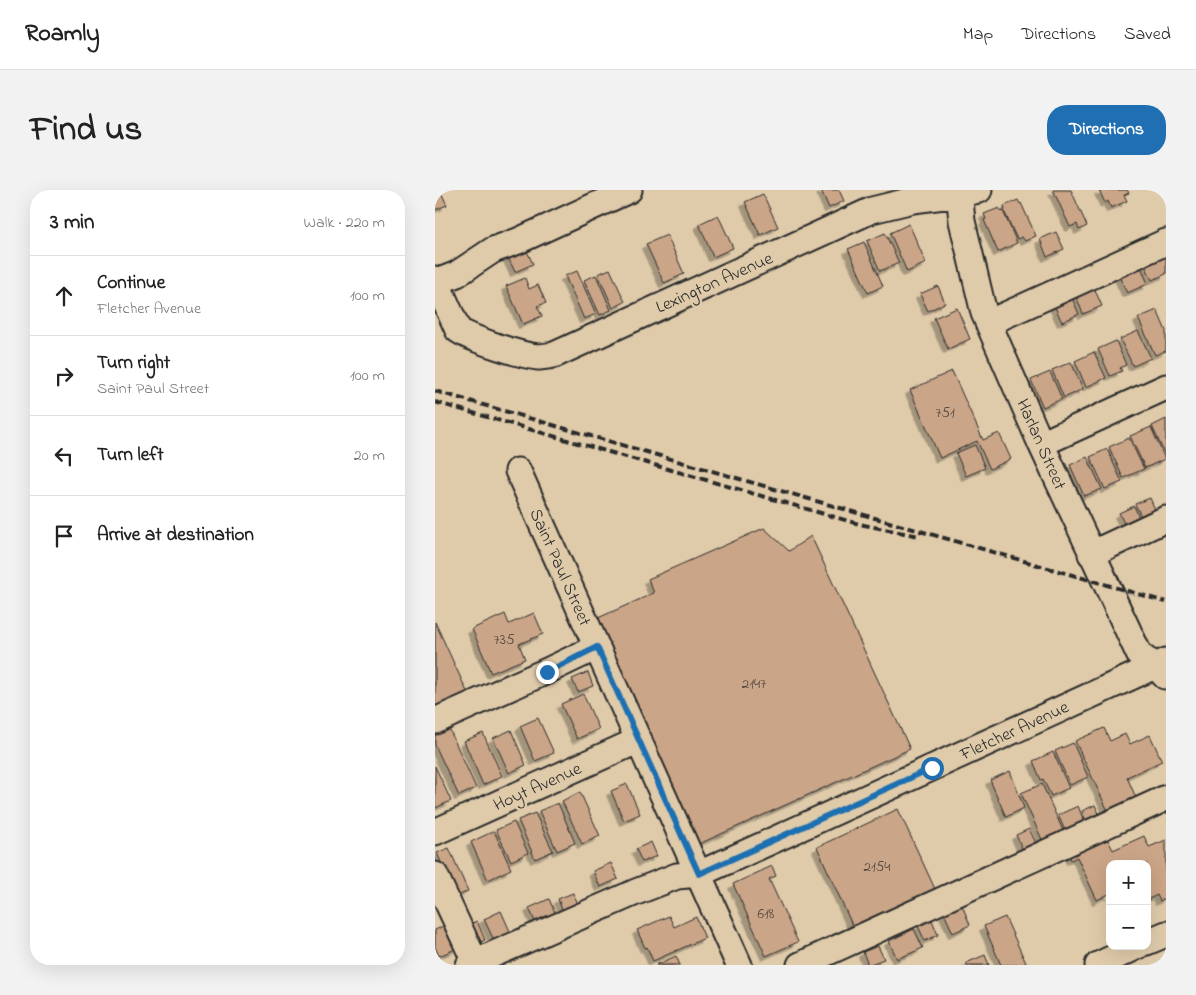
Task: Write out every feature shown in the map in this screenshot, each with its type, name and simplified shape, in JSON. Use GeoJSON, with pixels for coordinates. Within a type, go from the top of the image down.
{"type":"FeatureCollection","features":[{"type":"Feature","properties":{"kind":"street"},"geometry":{"type":"LineString","coordinates":[[436,280],[457,274],[493,250],[518,241],[629,190]]}},
{"type":"Feature","properties":{"kind":"street","name":"Lexington Avenue"},"geometry":{"type":"LineString","coordinates":[[436,280],[458,330],[504,348],[537,357],[553,355],[866,213],[905,201],[966,192]]}},
{"type":"Feature","properties":{"kind":"street","name":"Harlan Street"},"geometry":{"type":"LineString","coordinates":[[966,192],[962,221],[973,272],[988,323],[1091,554],[1139,654],[1162,668]]}},
{"type":"Feature","properties":{"kind":"street"},"geometry":{"type":"LineString","coordinates":[[988,323],[1166,242]]}},
{"type":"Feature","properties":{"kind":"street"},"geometry":{"type":"LineString","coordinates":[[1041,444],[1166,387]]}},
{"type":"Feature","properties":{"kind":"street","name":"Saint Paul Street"},"geometry":{"type":"LineString","coordinates":[[518,471],[739,965]]}},
{"type":"Feature","properties":{"kind":"street"},"geometry":{"type":"LineString","coordinates":[[1091,554],[1166,519]]}},
{"type":"Feature","properties":{"kind":"street"},"geometry":{"type":"LineString","coordinates":[[435,721],[547,672],[597,647]]}},
{"type":"Feature","properties":{"kind":"street","name":"Fletcher Avenue"},"geometry":{"type":"LineString","coordinates":[[472,964],[636,892],[677,876],[699,874],[1162,668]]}},
{"type":"Feature","properties":{"kind":"street","name":"Hoyt Avenue"},"geometry":{"type":"LineString","coordinates":[[435,832],[639,740]]}},
{"type":"Feature","properties":{"kind":"street"},"geometry":{"type":"LineString","coordinates":[[800,965],[1166,798]]}},
{"type":"Feature","properties":{"kind":"street"},"geometry":{"type":"LineString","coordinates":[[435,875],[472,964]]}},
{"type":"Feature","properties":{"kind":"street"},"geometry":{"type":"LineString","coordinates":[[1151,940],[1166,934]]}},
{"type":"Feature","properties":{"kind":"street"},"geometry":{"type":"LineString","coordinates":[[1097,965],[1130,950]]}},
{"type":"Feature","properties":{"kind":"building"},"geometry":{"type":"Polygon","coordinates":[[[435,190],[440,190],[447,205],[435,210],[435,190]]]}},
{"type":"Feature","properties":{"kind":"building"},"geometry":{"type":"Polygon","coordinates":[[[821,190],[839,190],[844,201],[829,208],[821,190]]]}},
{"type":"Feature","properties":{"kind":"building"},"geometry":{"type":"Polygon","coordinates":[[[1053,190],[1071,190],[1087,226],[1079,230],[1077,224],[1070,227],[1053,190]]]}},
{"type":"Feature","properties":{"kind":"building"},"geometry":{"type":"Polygon","coordinates":[[[1099,190],[1127,190],[1129,193],[1124,195],[1127,201],[1111,208],[1108,201],[1105,203],[1099,190]]]}},
{"type":"Feature","properties":{"kind":"building"},"geometry":{"type":"Polygon","coordinates":[[[763,194],[778,227],[760,235],[745,202],[763,194]]]}},
{"type":"Feature","properties":{"kind":"building"},"geometry":{"type":"Polygon","coordinates":[[[1018,200],[1036,236],[1025,241],[1022,237],[1017,239],[1004,211],[1004,206],[1018,200]]]}},
{"type":"Feature","properties":{"kind":"building"},"geometry":{"type":"Polygon","coordinates":[[[999,208],[1001,212],[1003,211],[1017,243],[998,252],[984,220],[986,219],[984,214],[999,208]]]}},
{"type":"Feature","properties":{"kind":"building"},"geometry":{"type":"Polygon","coordinates":[[[718,215],[733,248],[713,257],[699,224],[718,215]]]}},
{"type":"Feature","properties":{"kind":"building"},"geometry":{"type":"Polygon","coordinates":[[[909,224],[926,263],[907,272],[890,233],[909,224]]]}},
{"type":"Feature","properties":{"kind":"building"},"geometry":{"type":"Polygon","coordinates":[[[1056,232],[1064,249],[1047,257],[1040,239],[1056,232]]]}},
{"type":"Feature","properties":{"kind":"building"},"geometry":{"type":"Polygon","coordinates":[[[885,233],[899,263],[880,271],[867,241],[885,233]]]}},
{"type":"Feature","properties":{"kind":"building"},"geometry":{"type":"Polygon","coordinates":[[[667,235],[684,274],[664,283],[646,244],[667,235]]]}},
{"type":"Feature","properties":{"kind":"building"},"geometry":{"type":"Polygon","coordinates":[[[864,242],[883,286],[868,293],[848,249],[864,242]]]}},
{"type":"Feature","properties":{"kind":"building"},"geometry":{"type":"Polygon","coordinates":[[[525,247],[533,264],[515,272],[507,255],[525,247]]]}},
{"type":"Feature","properties":{"kind":"building"},"geometry":{"type":"Polygon","coordinates":[[[1166,256],[1166,274],[1152,280],[1145,265],[1166,256]]]}},
{"type":"Feature","properties":{"kind":"building"},"geometry":{"type":"Polygon","coordinates":[[[1141,267],[1148,284],[1127,293],[1119,276],[1141,267]]]}},
{"type":"Feature","properties":{"kind":"building"},"geometry":{"type":"Polygon","coordinates":[[[610,269],[625,302],[613,308],[598,274],[610,269]]]}},
{"type":"Feature","properties":{"kind":"building"},"geometry":{"type":"Polygon","coordinates":[[[577,271],[596,314],[584,319],[565,276],[577,271]]]}},
{"type":"Feature","properties":{"kind":"building"},"geometry":{"type":"Polygon","coordinates":[[[596,275],[611,310],[600,315],[584,280],[596,275]]]}},
{"type":"Feature","properties":{"kind":"building"},"geometry":{"type":"Polygon","coordinates":[[[525,278],[529,289],[538,285],[546,303],[537,306],[542,316],[523,324],[506,286],[525,278]]]}},
{"type":"Feature","properties":{"kind":"building"},"geometry":{"type":"Polygon","coordinates":[[[938,286],[945,303],[928,311],[920,294],[938,286]]]}},
{"type":"Feature","properties":{"kind":"building"},"geometry":{"type":"Polygon","coordinates":[[[1094,288],[1102,306],[1083,314],[1076,296],[1094,288]]]}},
{"type":"Feature","properties":{"kind":"building"},"geometry":{"type":"Polygon","coordinates":[[[1072,298],[1079,314],[1062,322],[1054,305],[1072,298]]]}},
{"type":"Feature","properties":{"kind":"building"},"geometry":{"type":"Polygon","coordinates":[[[957,308],[970,339],[948,349],[934,318],[957,308]]]}},
{"type":"Feature","properties":{"kind":"building"},"geometry":{"type":"Polygon","coordinates":[[[1157,310],[1166,331],[1166,351],[1155,355],[1138,318],[1157,310]]]}},
{"type":"Feature","properties":{"kind":"building"},"geometry":{"type":"Polygon","coordinates":[[[1138,331],[1151,358],[1133,366],[1120,339],[1138,331]]]}},
{"type":"Feature","properties":{"kind":"building"},"geometry":{"type":"Polygon","coordinates":[[[1116,341],[1126,365],[1120,368],[1122,371],[1110,376],[1098,349],[1116,341]]]}},
{"type":"Feature","properties":{"kind":"building"},"geometry":{"type":"Polygon","coordinates":[[[1094,352],[1106,378],[1086,387],[1075,361],[1094,352]]]}},
{"type":"Feature","properties":{"kind":"building"},"geometry":{"type":"Polygon","coordinates":[[[1071,362],[1083,389],[1064,398],[1052,370],[1071,362]]]}},
{"type":"Feature","properties":{"kind":"building"},"geometry":{"type":"Polygon","coordinates":[[[952,371],[983,440],[999,433],[1011,459],[990,469],[977,441],[940,458],[910,390],[952,371]]]}},
{"type":"Feature","properties":{"kind":"building"},"geometry":{"type":"Polygon","coordinates":[[[1050,372],[1062,399],[1043,407],[1031,380],[1050,372]]]}},
{"type":"Feature","properties":{"kind":"building"},"geometry":{"type":"Polygon","coordinates":[[[1166,419],[1166,457],[1152,426],[1166,419]]]}},
{"type":"Feature","properties":{"kind":"building"},"geometry":{"type":"Polygon","coordinates":[[[1151,427],[1165,459],[1145,468],[1130,436],[1151,427]]]}},
{"type":"Feature","properties":{"kind":"building"},"geometry":{"type":"Polygon","coordinates":[[[1129,438],[1144,469],[1123,478],[1109,447],[1129,438]]]}},
{"type":"Feature","properties":{"kind":"building"},"geometry":{"type":"Polygon","coordinates":[[[975,445],[985,468],[966,476],[956,453],[975,445]]]}},
{"type":"Feature","properties":{"kind":"building"},"geometry":{"type":"Polygon","coordinates":[[[1107,449],[1122,482],[1105,489],[1090,457],[1107,449]]]}},
{"type":"Feature","properties":{"kind":"building"},"geometry":{"type":"Polygon","coordinates":[[[1087,457],[1102,489],[1084,496],[1070,465],[1087,457]]]}},
{"type":"Feature","properties":{"kind":"building"},"geometry":{"type":"Polygon","coordinates":[[[1150,498],[1157,514],[1143,520],[1135,504],[1150,498]]]}},
{"type":"Feature","properties":{"kind":"building"},"geometry":{"type":"Polygon","coordinates":[[[1134,506],[1141,522],[1127,529],[1119,513],[1134,506]]]}},
{"type":"Feature","properties":{"kind":"building"},"geometry":{"type":"Polygon","coordinates":[[[764,528],[789,551],[811,536],[910,749],[699,844],[598,618],[654,593],[648,579],[764,528]]]}},
{"type":"Feature","properties":{"kind":"building"},"geometry":{"type":"Polygon","coordinates":[[[534,613],[543,634],[519,644],[525,659],[491,673],[472,629],[505,614],[509,624],[534,613]]]}},
{"type":"Feature","properties":{"kind":"building"},"geometry":{"type":"Polygon","coordinates":[[[435,622],[469,696],[435,712],[435,622]]]}},
{"type":"Feature","properties":{"kind":"building"},"geometry":{"type":"Polygon","coordinates":[[[588,672],[593,686],[578,692],[572,679],[588,672]]]}},
{"type":"Feature","properties":{"kind":"building"},"geometry":{"type":"Polygon","coordinates":[[[583,694],[599,729],[577,739],[561,704],[583,694]]]}},
{"type":"Feature","properties":{"kind":"building"},"geometry":{"type":"Polygon","coordinates":[[[538,718],[554,753],[535,761],[520,726],[538,718]]]}},
{"type":"Feature","properties":{"kind":"building"},"geometry":{"type":"Polygon","coordinates":[[[447,724],[476,788],[459,796],[435,745],[435,730],[447,724]]]}},
{"type":"Feature","properties":{"kind":"building"},"geometry":{"type":"Polygon","coordinates":[[[1104,728],[1110,741],[1125,734],[1130,744],[1150,735],[1162,761],[1127,777],[1137,800],[1109,813],[1075,741],[1104,728]]]}},
{"type":"Feature","properties":{"kind":"building"},"geometry":{"type":"Polygon","coordinates":[[[511,730],[526,765],[509,773],[493,738],[511,730]]]}},
{"type":"Feature","properties":{"kind":"building"},"geometry":{"type":"Polygon","coordinates":[[[483,733],[502,776],[483,785],[464,741],[483,733]]]}},
{"type":"Feature","properties":{"kind":"building"},"geometry":{"type":"Polygon","coordinates":[[[1073,743],[1088,777],[1070,785],[1055,751],[1073,743]]]}},
{"type":"Feature","properties":{"kind":"building"},"geometry":{"type":"Polygon","coordinates":[[[1053,752],[1069,788],[1051,796],[1043,779],[1041,780],[1033,761],[1053,752]]]}},
{"type":"Feature","properties":{"kind":"building"},"geometry":{"type":"Polygon","coordinates":[[[435,766],[451,801],[435,808],[435,766]]]}},
{"type":"Feature","properties":{"kind":"building"},"geometry":{"type":"Polygon","coordinates":[[[1010,771],[1024,808],[1006,817],[990,780],[1010,771]]]}},
{"type":"Feature","properties":{"kind":"building"},"geometry":{"type":"Polygon","coordinates":[[[627,784],[640,814],[624,821],[611,791],[627,784]]]}},
{"type":"Feature","properties":{"kind":"building"},"geometry":{"type":"Polygon","coordinates":[[[1042,784],[1065,835],[1044,844],[1021,793],[1042,784]]]}},
{"type":"Feature","properties":{"kind":"building"},"geometry":{"type":"Polygon","coordinates":[[[580,792],[600,836],[582,844],[562,801],[580,792]]]}},
{"type":"Feature","properties":{"kind":"building"},"geometry":{"type":"Polygon","coordinates":[[[558,803],[575,843],[557,851],[539,811],[558,803]]]}},
{"type":"Feature","properties":{"kind":"building"},"geometry":{"type":"Polygon","coordinates":[[[1095,805],[1102,820],[1088,826],[1082,811],[1095,805]]]}},
{"type":"Feature","properties":{"kind":"building"},"geometry":{"type":"Polygon","coordinates":[[[1078,806],[1086,826],[1067,835],[1058,815],[1078,806]]]}},
{"type":"Feature","properties":{"kind":"building"},"geometry":{"type":"Polygon","coordinates":[[[898,809],[935,889],[853,927],[817,847],[898,809]]]}},
{"type":"Feature","properties":{"kind":"building"},"geometry":{"type":"Polygon","coordinates":[[[535,813],[553,851],[535,859],[518,820],[535,813]]]}},
{"type":"Feature","properties":{"kind":"building"},"geometry":{"type":"Polygon","coordinates":[[[514,822],[528,853],[511,861],[496,830],[514,822]]]}},
{"type":"Feature","properties":{"kind":"building"},"geometry":{"type":"Polygon","coordinates":[[[1029,829],[1036,843],[1023,850],[1016,835],[1029,829]]]}},
{"type":"Feature","properties":{"kind":"building"},"geometry":{"type":"Polygon","coordinates":[[[494,831],[511,869],[488,880],[471,842],[494,831]]]}},
{"type":"Feature","properties":{"kind":"building"},"geometry":{"type":"Polygon","coordinates":[[[1144,836],[1149,847],[1166,840],[1166,898],[1160,901],[1157,895],[1151,898],[1151,860],[1106,860],[1106,896],[1097,900],[1077,857],[1071,860],[1069,855],[1107,838],[1113,850],[1144,836]]]}},
{"type":"Feature","properties":{"kind":"building"},"geometry":{"type":"Polygon","coordinates":[[[651,842],[657,856],[642,862],[636,849],[651,842]]]}},
{"type":"Feature","properties":{"kind":"building"},"geometry":{"type":"Polygon","coordinates":[[[449,848],[468,891],[456,897],[437,853],[449,848]]]}},
{"type":"Feature","properties":{"kind":"building"},"geometry":{"type":"Polygon","coordinates":[[[611,863],[618,879],[600,887],[593,871],[611,863]]]}},
{"type":"Feature","properties":{"kind":"building"},"geometry":{"type":"Polygon","coordinates":[[[772,866],[776,876],[769,879],[798,942],[766,956],[733,884],[772,866]]]}},
{"type":"Feature","properties":{"kind":"building"},"geometry":{"type":"Polygon","coordinates":[[[573,893],[579,906],[563,912],[558,899],[573,893]]]}},
{"type":"Feature","properties":{"kind":"building"},"geometry":{"type":"Polygon","coordinates":[[[549,899],[557,917],[537,926],[529,908],[549,899]]]}},
{"type":"Feature","properties":{"kind":"building"},"geometry":{"type":"Polygon","coordinates":[[[962,905],[970,925],[953,933],[944,913],[962,905]]]}},
{"type":"Feature","properties":{"kind":"building"},"geometry":{"type":"Polygon","coordinates":[[[501,911],[513,938],[496,945],[484,919],[501,911]]]}},
{"type":"Feature","properties":{"kind":"building"},"geometry":{"type":"Polygon","coordinates":[[[669,916],[674,927],[696,917],[705,938],[653,961],[637,930],[669,916]]]}},
{"type":"Feature","properties":{"kind":"building"},"geometry":{"type":"Polygon","coordinates":[[[1005,917],[1026,963],[1022,965],[1001,965],[984,926],[1005,917]]]}},
{"type":"Feature","properties":{"kind":"building"},"geometry":{"type":"Polygon","coordinates":[[[932,920],[938,935],[925,941],[918,926],[932,920]]]}},
{"type":"Feature","properties":{"kind":"building"},"geometry":{"type":"Polygon","coordinates":[[[477,921],[485,940],[472,946],[463,927],[477,921]]]}},
{"type":"Feature","properties":{"kind":"building"},"geometry":{"type":"Polygon","coordinates":[[[448,924],[458,948],[439,956],[435,947],[435,930],[448,924]]]}},
{"type":"Feature","properties":{"kind":"building"},"geometry":{"type":"Polygon","coordinates":[[[914,929],[923,948],[897,959],[889,941],[914,929]]]}},
{"type":"Feature","properties":{"kind":"building"},"geometry":{"type":"Polygon","coordinates":[[[878,946],[884,959],[868,965],[863,952],[878,946]]]}},
{"type":"Feature","properties":{"kind":"building"},"geometry":{"type":"Polygon","coordinates":[[[985,955],[989,965],[967,965],[966,963],[985,955]]]}},
{"type":"Feature","properties":{"kind":"building"},"geometry":{"type":"Polygon","coordinates":[[[676,956],[680,965],[656,965],[676,956]]]}},
{"type":"Feature","properties":{"kind":"railway"},"geometry":{"type":"LineString","coordinates":[[435,391],[1166,602]]}},
{"type":"Feature","properties":{"kind":"railway"},"geometry":{"type":"LineString","coordinates":[[435,402],[859,524],[919,536]]}},
{"type":"Feature","properties":{"kind":"route"},"geometry":{"type":"LineString","coordinates":[[547,672],[597,647],[699,874],[932,768]]}}]}
